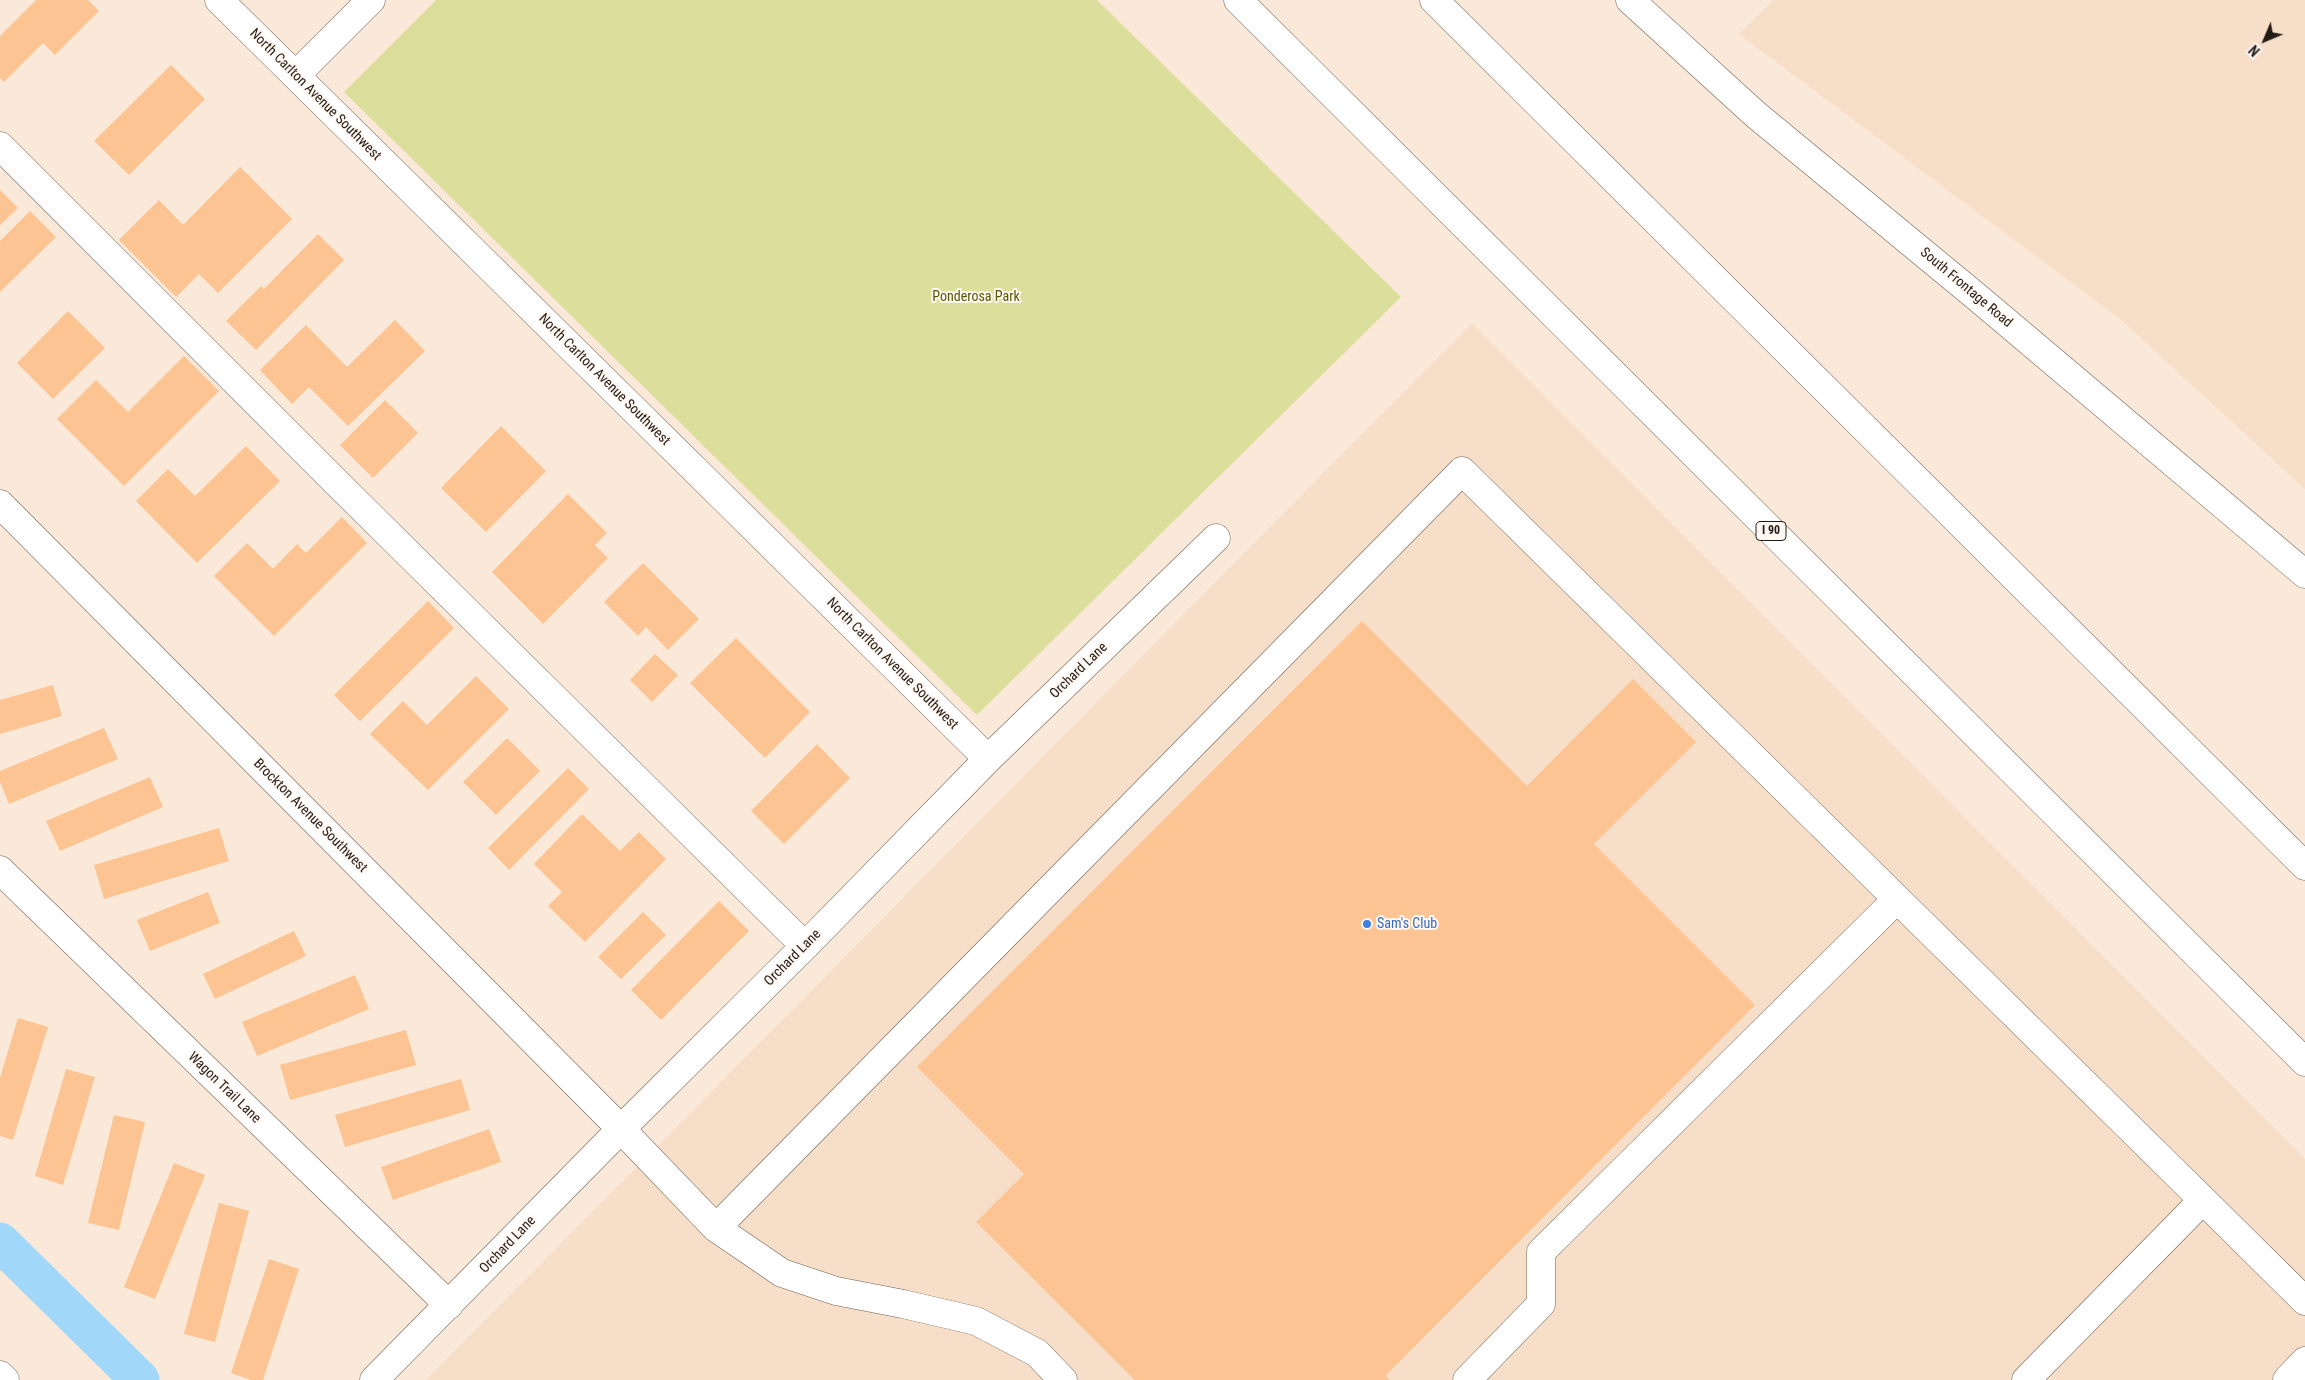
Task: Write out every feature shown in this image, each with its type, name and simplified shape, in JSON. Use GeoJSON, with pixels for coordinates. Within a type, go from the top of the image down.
{"type":"FeatureCollection","features":[{"type":"Feature","properties":{"kind":"main road","name":"North Carlton Avenue Southwest"},"geometry":{"type":"LineString","coordinates":[[219,0],[988,759]]}},
{"type":"Feature","properties":{"kind":"main road"},"geometry":{"type":"LineString","coordinates":[[296,75],[371,0]]}},
{"type":"Feature","properties":{"kind":"main road","name":"I 90"},"geometry":{"type":"LineString","coordinates":[[1238,0],[2305,1062]]}},
{"type":"Feature","properties":{"kind":"main road"},"geometry":{"type":"LineString","coordinates":[[1434,0],[2305,866]]}},
{"type":"Feature","properties":{"kind":"main road","name":"South Frontage Road"},"geometry":{"type":"LineString","coordinates":[[1630,0],[1755,114],[1994,311],[2305,574]]}},
{"type":"Feature","properties":{"kind":"main road"},"geometry":{"type":"LineString","coordinates":[[0,146],[342,488],[806,946]]}},
{"type":"Feature","properties":{"kind":"main road"},"geometry":{"type":"LineString","coordinates":[[716,1228],[1462,470],[2305,1301]]}},
{"type":"Feature","properties":{"kind":"main road","name":"Brockton Avenue Southwest"},"geometry":{"type":"LineString","coordinates":[[0,504],[621,1129],[716,1228],[782,1273],[836,1291],[903,1304],[976,1322],[1037,1353],[1062,1380]]}},
{"type":"Feature","properties":{"kind":"main road","name":"Orchard Lane"},"geometry":{"type":"LineString","coordinates":[[374,1380],[621,1129],[806,946],[988,759],[1216,538]]}},
{"type":"Feature","properties":{"kind":"main road","name":"Wagon Trail Lane"},"geometry":{"type":"LineString","coordinates":[[0,870],[449,1305]]}},
{"type":"Feature","properties":{"kind":"main road"},"geometry":{"type":"LineString","coordinates":[[1467,1380],[1541,1304],[1541,1252],[1897,899]]}},
{"type":"Feature","properties":{"kind":"main road"},"geometry":{"type":"LineString","coordinates":[[2026,1380],[2203,1200]]}},
{"type":"Feature","properties":{"kind":"main road"},"geometry":{"type":"LineString","coordinates":[[2287,1380],[2305,1361]]}},
{"type":"Feature","properties":{"kind":"main road"},"geometry":{"type":"LineString","coordinates":[[0,1375],[5,1380]]}},
{"type":"Feature","properties":{"kind":"shaded area"},"geometry":{"type":"Polygon","coordinates":[[[1774,0],[2305,0],[2305,489],[2120,319],[1739,34],[1774,0]]]}},
{"type":"Feature","properties":{"kind":"shaded area"},"geometry":{"type":"Polygon","coordinates":[[[1472,323],[2305,1159],[2305,1380],[426,1380],[1472,323]]]}},
{"type":"Feature","properties":{"kind":"green space","name":"Ponderosa Park"},"geometry":{"type":"Polygon","coordinates":[[[436,0],[1097,0],[1401,297],[977,715],[344,92],[436,0]]]}},
{"type":"Feature","properties":{"kind":"building"},"geometry":{"type":"Polygon","coordinates":[[[36,0],[88,0],[99,11],[55,55],[43,43],[4,82],[0,78],[0,36],[36,0]]]}},
{"type":"Feature","properties":{"kind":"building"},"geometry":{"type":"Polygon","coordinates":[[[171,65],[205,99],[129,175],[94,141],[171,65]]]}},
{"type":"Feature","properties":{"kind":"building"},"geometry":{"type":"Polygon","coordinates":[[[240,167],[292,219],[218,293],[199,274],[176,297],[119,240],[159,200],[183,225],[240,167]]]}},
{"type":"Feature","properties":{"kind":"building"},"geometry":{"type":"Polygon","coordinates":[[[0,190],[18,208],[0,225],[0,190]]]}},
{"type":"Feature","properties":{"kind":"building"},"geometry":{"type":"Polygon","coordinates":[[[30,211],[56,237],[0,292],[0,241],[30,211]]]}},
{"type":"Feature","properties":{"kind":"building"},"geometry":{"type":"Polygon","coordinates":[[[318,234],[344,260],[256,350],[226,321],[261,286],[264,289],[318,234]]]}},
{"type":"Feature","properties":{"kind":"building"},"geometry":{"type":"Polygon","coordinates":[[[68,311],[105,348],[53,399],[17,363],[68,311]]]}},
{"type":"Feature","properties":{"kind":"building"},"geometry":{"type":"Polygon","coordinates":[[[395,320],[425,351],[348,426],[309,387],[292,404],[260,370],[306,325],[347,367],[395,320]]]}},
{"type":"Feature","properties":{"kind":"building"},"geometry":{"type":"Polygon","coordinates":[[[184,356],[219,391],[124,486],[57,419],[96,380],[128,412],[184,356]]]}},
{"type":"Feature","properties":{"kind":"building"},"geometry":{"type":"Polygon","coordinates":[[[385,400],[418,433],[373,478],[340,445],[385,400]]]}},
{"type":"Feature","properties":{"kind":"building"},"geometry":{"type":"Polygon","coordinates":[[[501,426],[546,471],[486,532],[441,488],[501,426]]]}},
{"type":"Feature","properties":{"kind":"building"},"geometry":{"type":"Polygon","coordinates":[[[246,446],[280,481],[197,563],[136,501],[168,469],[195,496],[246,446]]]}},
{"type":"Feature","properties":{"kind":"building"},"geometry":{"type":"Polygon","coordinates":[[[568,494],[607,533],[595,545],[608,558],[543,624],[492,572],[568,494]]]}},
{"type":"Feature","properties":{"kind":"building"},"geometry":{"type":"Polygon","coordinates":[[[342,517],[367,543],[274,636],[214,576],[247,543],[273,569],[297,544],[306,553],[342,517]]]}},
{"type":"Feature","properties":{"kind":"building"},"geometry":{"type":"Polygon","coordinates":[[[643,563],[699,619],[668,650],[646,627],[638,636],[604,602],[643,563]]]}},
{"type":"Feature","properties":{"kind":"building"},"geometry":{"type":"Polygon","coordinates":[[[428,601],[454,628],[360,721],[334,695],[428,601]]]}},
{"type":"Feature","properties":{"kind":"building","name":"Sam's Club"},"geometry":{"type":"Polygon","coordinates":[[[1362,621],[1527,786],[1633,679],[1696,742],[1594,844],[1755,1005],[1385,1376],[1390,1380],[1135,1380],[976,1222],[1024,1174],[917,1067],[1362,621]]]}},
{"type":"Feature","properties":{"kind":"building"},"geometry":{"type":"Polygon","coordinates":[[[736,638],[810,712],[765,758],[690,683],[736,638]]]}},
{"type":"Feature","properties":{"kind":"building"},"geometry":{"type":"Polygon","coordinates":[[[655,654],[678,675],[652,702],[630,680],[655,654]]]}},
{"type":"Feature","properties":{"kind":"building"},"geometry":{"type":"Polygon","coordinates":[[[476,676],[509,709],[428,790],[370,734],[403,701],[427,725],[476,676]]]}},
{"type":"Feature","properties":{"kind":"building"},"geometry":{"type":"Polygon","coordinates":[[[53,685],[62,716],[0,734],[0,700],[53,685]]]}},
{"type":"Feature","properties":{"kind":"building"},"geometry":{"type":"Polygon","coordinates":[[[104,728],[118,759],[9,804],[0,782],[0,771],[104,728]]]}},
{"type":"Feature","properties":{"kind":"building"},"geometry":{"type":"Polygon","coordinates":[[[507,738],[540,771],[496,815],[463,782],[507,738]]]}},
{"type":"Feature","properties":{"kind":"building"},"geometry":{"type":"Polygon","coordinates":[[[817,744],[850,778],[784,844],[751,811],[817,744]]]}},
{"type":"Feature","properties":{"kind":"building"},"geometry":{"type":"Polygon","coordinates":[[[568,768],[589,789],[509,870],[488,848],[568,768]]]}},
{"type":"Feature","properties":{"kind":"building"},"geometry":{"type":"Polygon","coordinates":[[[150,777],[163,807],[60,851],[46,821],[150,777]]]}},
{"type":"Feature","properties":{"kind":"building"},"geometry":{"type":"Polygon","coordinates":[[[582,814],[620,851],[639,832],[666,859],[585,942],[548,906],[562,892],[534,864],[582,814]]]}},
{"type":"Feature","properties":{"kind":"building"},"geometry":{"type":"Polygon","coordinates":[[[219,828],[229,861],[104,899],[94,865],[219,828]]]}},
{"type":"Feature","properties":{"kind":"building"},"geometry":{"type":"Polygon","coordinates":[[[208,892],[220,923],[150,951],[137,920],[208,892]]]}},
{"type":"Feature","properties":{"kind":"building"},"geometry":{"type":"Polygon","coordinates":[[[719,901],[749,931],[661,1020],[631,990],[719,901]]]}},
{"type":"Feature","properties":{"kind":"building"},"geometry":{"type":"Polygon","coordinates":[[[643,912],[666,935],[621,979],[598,957],[643,912]]]}},
{"type":"Feature","properties":{"kind":"building"},"geometry":{"type":"Polygon","coordinates":[[[294,931],[306,956],[215,999],[203,974],[294,931]]]}},
{"type":"Feature","properties":{"kind":"building"},"geometry":{"type":"Polygon","coordinates":[[[355,975],[369,1009],[257,1056],[242,1022],[355,975]]]}},
{"type":"Feature","properties":{"kind":"building"},"geometry":{"type":"Polygon","coordinates":[[[18,1018],[48,1027],[13,1140],[0,1136],[0,1078],[18,1018]]]}},
{"type":"Feature","properties":{"kind":"building"},"geometry":{"type":"Polygon","coordinates":[[[406,1030],[416,1065],[290,1100],[280,1065],[406,1030]]]}},
{"type":"Feature","properties":{"kind":"building"},"geometry":{"type":"Polygon","coordinates":[[[66,1069],[95,1077],[63,1185],[35,1176],[66,1069]]]}},
{"type":"Feature","properties":{"kind":"building"},"geometry":{"type":"Polygon","coordinates":[[[461,1079],[470,1110],[345,1147],[335,1115],[461,1079]]]}},
{"type":"Feature","properties":{"kind":"building"},"geometry":{"type":"Polygon","coordinates":[[[114,1115],[145,1122],[119,1230],[88,1223],[114,1115]]]}},
{"type":"Feature","properties":{"kind":"building"},"geometry":{"type":"Polygon","coordinates":[[[489,1129],[501,1162],[393,1200],[381,1167],[489,1129]]]}},
{"type":"Feature","properties":{"kind":"building"},"geometry":{"type":"Polygon","coordinates":[[[174,1163],[205,1175],[155,1299],[124,1287],[174,1163]]]}},
{"type":"Feature","properties":{"kind":"building"},"geometry":{"type":"Polygon","coordinates":[[[219,1203],[249,1211],[215,1342],[184,1334],[219,1203]]]}},
{"type":"Feature","properties":{"kind":"building"},"geometry":{"type":"Polygon","coordinates":[[[269,1259],[299,1269],[263,1380],[251,1380],[231,1373],[269,1259]]]}},
{"type":"Feature","properties":{"kind":"waterway"},"geometry":{"type":"LineString","coordinates":[[0,1242],[140,1380]]}},
{"type":"Feature","properties":{"kind":"place","name":"Sam's Club"},"geometry":{"type":"Point","coordinates":[1367,924]}}]}
